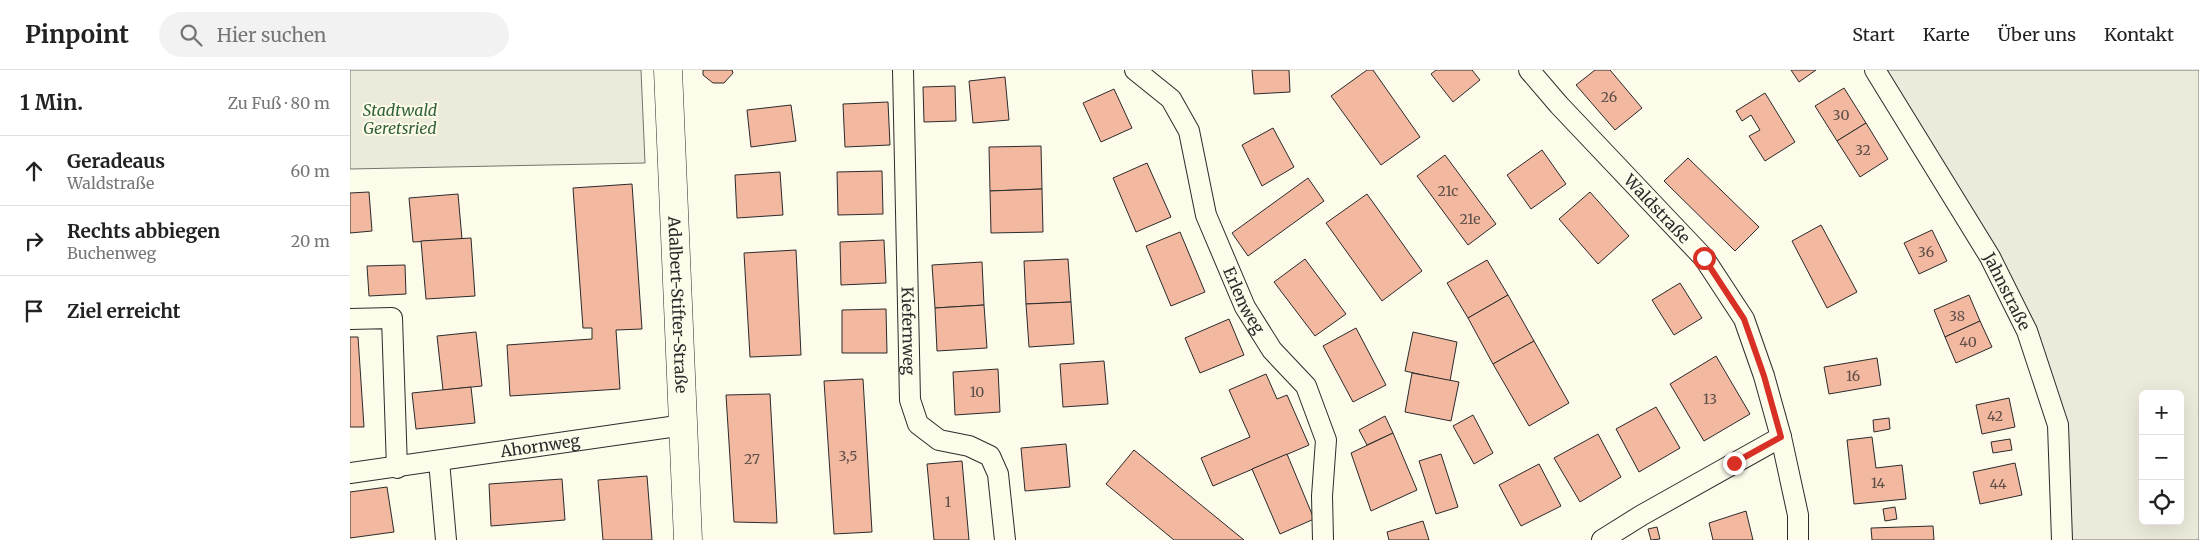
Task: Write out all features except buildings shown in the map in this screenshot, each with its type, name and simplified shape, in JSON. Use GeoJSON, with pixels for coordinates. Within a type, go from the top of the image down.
{"type":"FeatureCollection","features":[{"type":"Feature","properties":{"kind":"street","name":"Adalbert-Stifter-Straße"},"geometry":{"type":"LineString","coordinates":[[668,70],[688,540]]}},
{"type":"Feature","properties":{"kind":"street","name":"Kiefernweg"},"geometry":{"type":"LineString","coordinates":[[903,70],[910,400],[918,424],[939,440],[969,446],[990,456],[998,474],[1005,540]]}},
{"type":"Feature","properties":{"kind":"street","name":"Erlenweg"},"geometry":{"type":"LineString","coordinates":[[1135,70],[1171,99],[1189,131],[1206,215],[1244,307],[1272,350],[1306,386],[1326,440],[1322,496],[1323,540]]}},
{"type":"Feature","properties":{"kind":"street","name":"Waldstraße"},"geometry":{"type":"LineString","coordinates":[[1529,70],[1558,105],[1704,258],[1744,319],[1764,376],[1781,437],[1798,514],[1798,540]]}},
{"type":"Feature","properties":{"kind":"street","name":"Jahnstraße"},"geometry":{"type":"LineString","coordinates":[[1874,70],[1990,257],[2027,331],[2058,425],[2062,540]]}},
{"type":"Feature","properties":{"kind":"street"},"geometry":{"type":"LineString","coordinates":[[350,319],[392,318],[397,468]]}},
{"type":"Feature","properties":{"kind":"street","name":"Ahornweg"},"geometry":{"type":"LineString","coordinates":[[350,473],[439,462],[684,425]]}},
{"type":"Feature","properties":{"kind":"street"},"geometry":{"type":"LineString","coordinates":[[1602,540],[1642,515],[1781,437]]}},
{"type":"Feature","properties":{"kind":"street"},"geometry":{"type":"LineString","coordinates":[[439,462],[446,540]]}},
{"type":"Feature","properties":{"kind":"green space","name":"Stadtwald Geretsried"},"geometry":{"type":"Polygon","coordinates":[[[350,70],[641,70],[645,163],[350,169],[350,70]]]}},
{"type":"Feature","properties":{"kind":"green space"},"geometry":{"type":"Polygon","coordinates":[[[1881,70],[2199,70],[2199,540],[2072,540],[2067,424],[1881,70]]]}},
{"type":"Feature","properties":{"kind":"route"},"geometry":{"type":"LineString","coordinates":[[1704,258],[1744,319],[1764,376],[1781,437],[1734,463]]}}]}
